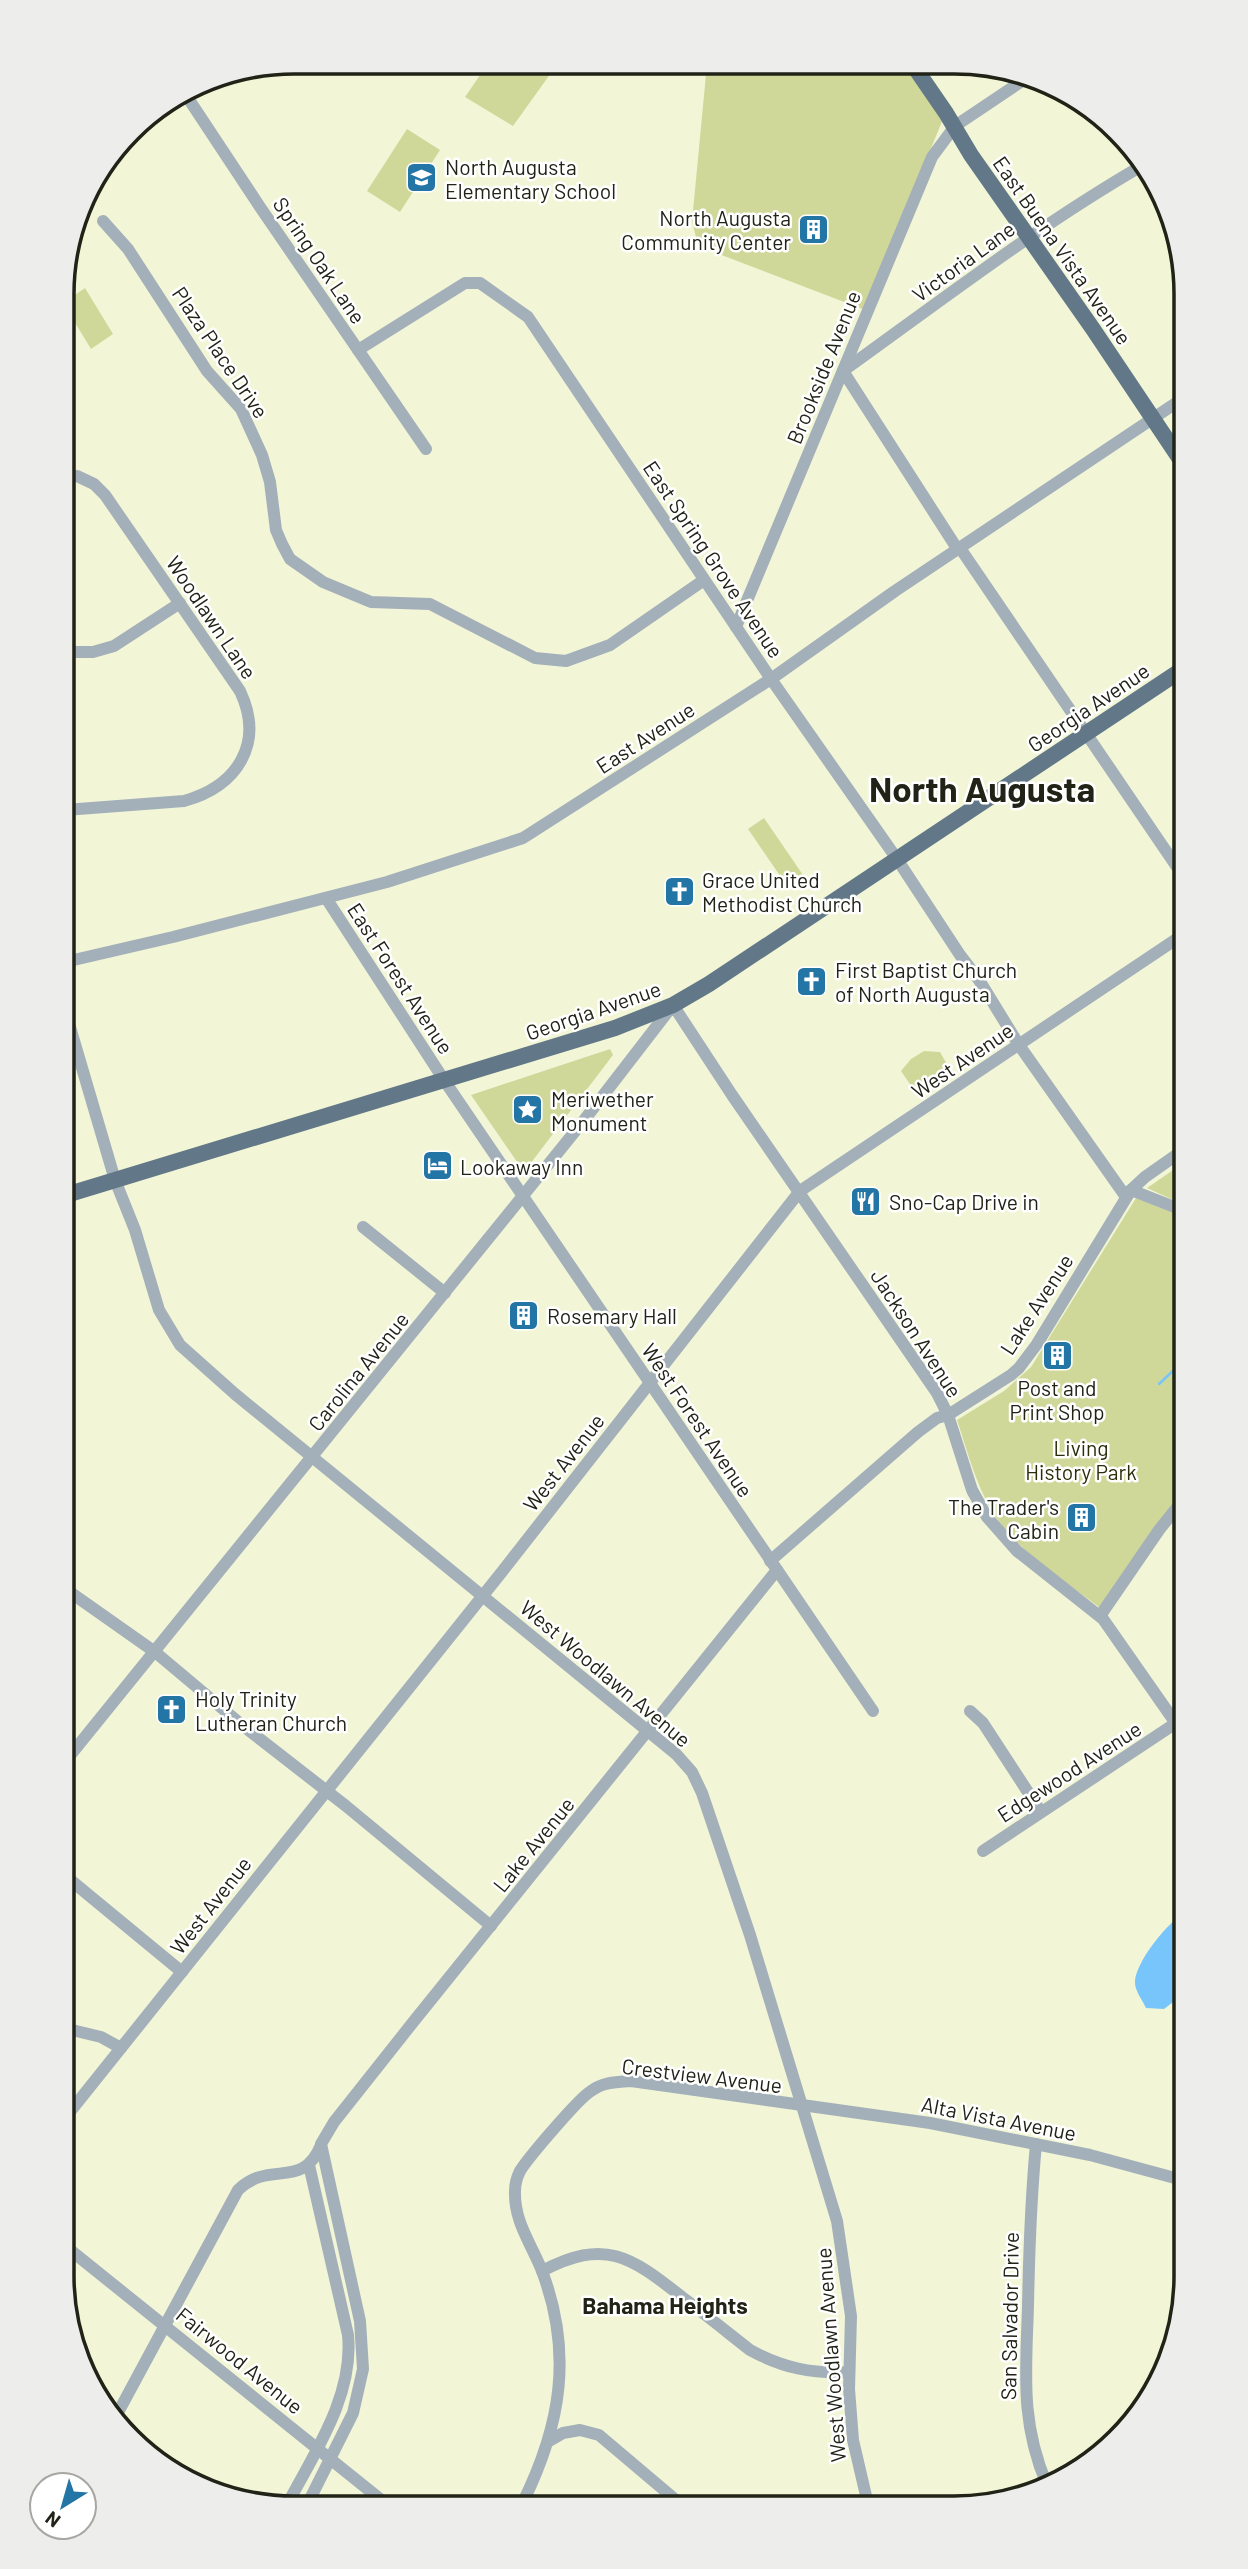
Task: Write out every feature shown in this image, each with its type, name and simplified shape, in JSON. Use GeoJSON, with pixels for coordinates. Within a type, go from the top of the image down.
{"type":"FeatureCollection","features":[{"type":"Feature","properties":{"kind":"main road","name":"East Buena Vista Avenue"},"geometry":{"type":"LineString","coordinates":[[919,74],[955,126],[971,155],[1174,450]]}},
{"type":"Feature","properties":{"kind":"main road","name":"Georgia Avenue"},"geometry":{"type":"LineString","coordinates":[[74,1193],[615,1028],[673,1005],[703,988],[1174,675]]}},
{"type":"Feature","properties":{"kind":"street","name":"Brookside Avenue"},"geometry":{"type":"LineString","coordinates":[[736,627],[932,157],[955,126],[1018,83]]}},
{"type":"Feature","properties":{"kind":"street","name":"Spring Oak Lane"},"geometry":{"type":"LineString","coordinates":[[189,100],[426,449]]}},
{"type":"Feature","properties":{"kind":"street","name":"Victoria Lane"},"geometry":{"type":"LineString","coordinates":[[843,371],[1029,237],[1135,169]]}},
{"type":"Feature","properties":{"kind":"street","name":"Plaza Place Drive"},"geometry":{"type":"LineString","coordinates":[[103,221],[128,248],[207,371],[241,409],[262,455],[270,482],[275,530],[290,559],[323,582],[371,602],[430,604],[535,657],[566,661],[610,645],[704,580]]}},
{"type":"Feature","properties":{"kind":"street","name":"East Spring Grove Avenue"},"geometry":{"type":"LineString","coordinates":[[358,350],[459,285],[476,282],[528,317],[771,679],[979,980],[1019,1045],[1128,1194]]}},
{"type":"Feature","properties":{"kind":"street"},"geometry":{"type":"LineString","coordinates":[[843,371],[959,549],[1174,862]]}},
{"type":"Feature","properties":{"kind":"street","name":"East Avenue"},"geometry":{"type":"LineString","coordinates":[[74,960],[387,882],[523,838],[771,679],[1174,404]]}},
{"type":"Feature","properties":{"kind":"street","name":"Woodlawn Lane"},"geometry":{"type":"LineString","coordinates":[[74,809],[169,802],[203,796],[222,785],[241,761],[249,734],[248,711],[240,691],[100,489],[77,476]]}},
{"type":"Feature","properties":{"kind":"street"},"geometry":{"type":"LineString","coordinates":[[74,652],[93,652],[114,646],[180,603]]}},
{"type":"Feature","properties":{"kind":"street","name":"East Forest Avenue"},"geometry":{"type":"LineString","coordinates":[[326,898],[444,1080]]}},
{"type":"Feature","properties":{"kind":"street","name":"West Avenue"},"geometry":{"type":"LineString","coordinates":[[74,2107],[482,1596],[800,1191],[1174,941]]}},
{"type":"Feature","properties":{"kind":"street","name":"Jackson Avenue"},"geometry":{"type":"LineString","coordinates":[[673,1005],[937,1393],[948,1415],[972,1490],[996,1529],[1017,1551],[1100,1616],[1174,1720]]}},
{"type":"Feature","properties":{"kind":"street","name":"Carolina Avenue"},"geometry":{"type":"LineString","coordinates":[[74,1751],[625,1070],[673,1005]]}},
{"type":"Feature","properties":{"kind":"street","name":"West Woodlawn Avenue"},"geometry":{"type":"LineString","coordinates":[[74,1041],[115,1180],[135,1230],[159,1310],[173,1335],[189,1354],[649,1731],[685,1763],[702,1793],[750,1935],[830,2194],[842,2248],[851,2316],[849,2372],[853,2440],[866,2496]]}},
{"type":"Feature","properties":{"kind":"street","name":"West Forest Avenue"},"geometry":{"type":"LineString","coordinates":[[444,1080],[873,1711]]}},
{"type":"Feature","properties":{"kind":"street","name":"Lake Avenue"},"geometry":{"type":"LineString","coordinates":[[309,2165],[315,2159],[334,2122],[649,1731],[774,1565],[918,1432],[1010,1376],[1028,1358],[1128,1194],[1145,1177],[1174,1157]]}},
{"type":"Feature","properties":{"kind":"street"},"geometry":{"type":"LineString","coordinates":[[1128,1194],[1174,1208]]}},
{"type":"Feature","properties":{"kind":"street"},"geometry":{"type":"LineString","coordinates":[[363,1227],[445,1293]]}},
{"type":"Feature","properties":{"kind":"street"},"geometry":{"type":"LineString","coordinates":[[1100,1616],[1174,1513]]}},
{"type":"Feature","properties":{"kind":"street"},"geometry":{"type":"LineString","coordinates":[[74,1595],[155,1652],[491,1926]]}},
{"type":"Feature","properties":{"kind":"street"},"geometry":{"type":"LineString","coordinates":[[970,1712],[983,1723],[1041,1812]]}},
{"type":"Feature","properties":{"kind":"street","name":"Edgewood Avenue"},"geometry":{"type":"LineString","coordinates":[[983,1851],[1174,1724]]}},
{"type":"Feature","properties":{"kind":"street"},"geometry":{"type":"LineString","coordinates":[[74,1883],[182,1972]]}},
{"type":"Feature","properties":{"kind":"street"},"geometry":{"type":"LineString","coordinates":[[74,2030],[101,2037],[121,2048]]}},
{"type":"Feature","properties":{"kind":"street","name":"Crestview Avenue"},"geometry":{"type":"LineString","coordinates":[[526,2496],[541,2466],[549,2441],[557,2402],[560,2357],[555,2314],[542,2271],[520,2229],[515,2206],[516,2182],[526,2162],[590,2091],[605,2084],[631,2081],[802,2107]]}},
{"type":"Feature","properties":{"kind":"street","name":"Alta Vista Avenue"},"geometry":{"type":"LineString","coordinates":[[802,2107],[930,2123],[1090,2155],[1174,2179]]}},
{"type":"Feature","properties":{"kind":"street"},"geometry":{"type":"LineString","coordinates":[[312,2496],[356,2406],[363,2354],[355,2299],[321,2144]]}},
{"type":"Feature","properties":{"kind":"street","name":"San Salvador Drive"},"geometry":{"type":"LineString","coordinates":[[1035,2144],[1030,2213],[1025,2390],[1028,2428],[1043,2477]]}},
{"type":"Feature","properties":{"kind":"street"},"geometry":{"type":"LineString","coordinates":[[120,2410],[238,2190],[260,2175],[293,2173],[309,2165],[349,2344],[348,2366],[339,2400],[292,2496]]}},
{"type":"Feature","properties":{"kind":"street","name":"Fairwood Avenue"},"geometry":{"type":"LineString","coordinates":[[74,2253],[377,2496]]}},
{"type":"Feature","properties":{"kind":"street"},"geometry":{"type":"LineString","coordinates":[[542,2271],[563,2260],[585,2254],[618,2256],[656,2276],[763,2358],[804,2372],[849,2372]]}},
{"type":"Feature","properties":{"kind":"street"},"geometry":{"type":"LineString","coordinates":[[549,2441],[563,2433],[580,2430],[598,2435],[671,2496]]}},
{"type":"Feature","properties":{"kind":"green space"},"geometry":{"type":"Polygon","coordinates":[[[481,74],[550,74],[513,126],[465,97],[481,74]]]}},
{"type":"Feature","properties":{"kind":"green space"},"geometry":{"type":"Polygon","coordinates":[[[706,74],[911,74],[943,119],[865,310],[698,246],[692,221],[706,74]]]}},
{"type":"Feature","properties":{"kind":"green space"},"geometry":{"type":"Polygon","coordinates":[[[407,129],[440,150],[400,212],[367,191],[407,129]]]}},
{"type":"Feature","properties":{"kind":"green space"},"geometry":{"type":"Polygon","coordinates":[[[85,288],[113,334],[91,349],[74,321],[74,296],[85,288]]]}},
{"type":"Feature","properties":{"kind":"green space"},"geometry":{"type":"Polygon","coordinates":[[[764,818],[803,875],[787,886],[748,829],[764,818]]]}},
{"type":"Feature","properties":{"kind":"green space"},"geometry":{"type":"Polygon","coordinates":[[[610,1049],[613,1055],[524,1172],[471,1095],[610,1049]]]}},
{"type":"Feature","properties":{"kind":"green space"},"geometry":{"type":"Polygon","coordinates":[[[924,1051],[940,1052],[952,1073],[918,1096],[901,1071],[911,1059],[924,1051]]]}},
{"type":"Feature","properties":{"kind":"green space"},"geometry":{"type":"Polygon","coordinates":[[[1174,1169],[1174,1200],[1147,1188],[1174,1169]]]}},
{"type":"Feature","properties":{"kind":"green space","name":"Living History Park"},"geometry":{"type":"Polygon","coordinates":[[[1136,1198],[1174,1213],[1174,1505],[1100,1608],[1035,1559],[1001,1524],[980,1487],[957,1420],[1004,1391],[1031,1367],[1136,1198]]]}},
{"type":"Feature","properties":{"kind":"water"},"geometry":{"type":"Polygon","coordinates":[[[1174,1922],[1174,2001],[1164,2009],[1146,2008],[1135,1986],[1136,1975],[1146,1955],[1174,1922]]]}},
{"type":"Feature","properties":{"kind":"waterway"},"geometry":{"type":"LineString","coordinates":[[1159,1384],[1174,1370]]}},
{"type":"Feature","properties":{"kind":"place","name":"North Augusta Elementary School"},"geometry":{"type":"Point","coordinates":[422,178]}},
{"type":"Feature","properties":{"kind":"place","name":"North Augusta Community Center"},"geometry":{"type":"Point","coordinates":[814,229]}},
{"type":"Feature","properties":{"kind":"place","name":"Grace United Methodist Church"},"geometry":{"type":"Point","coordinates":[679,891]}},
{"type":"Feature","properties":{"kind":"place","name":"First Baptist Church of North Augusta"},"geometry":{"type":"Point","coordinates":[812,981]}},
{"type":"Feature","properties":{"kind":"place","name":"Meriwether Monument"},"geometry":{"type":"Point","coordinates":[528,1110]}},
{"type":"Feature","properties":{"kind":"place","name":"Lookaway Inn"},"geometry":{"type":"Point","coordinates":[437,1166]}},
{"type":"Feature","properties":{"kind":"place","name":"Sno-Cap Drive in"},"geometry":{"type":"Point","coordinates":[866,1201]}},
{"type":"Feature","properties":{"kind":"place","name":"Rosemary Hall"},"geometry":{"type":"Point","coordinates":[524,1315]}},
{"type":"Feature","properties":{"kind":"place","name":"Post and Print Shop"},"geometry":{"type":"Point","coordinates":[1057,1355]}},
{"type":"Feature","properties":{"kind":"place","name":"The Trader's Cabin"},"geometry":{"type":"Point","coordinates":[1082,1518]}},
{"type":"Feature","properties":{"kind":"place","name":"Holy Trinity Lutheran Church"},"geometry":{"type":"Point","coordinates":[172,1710]}},
{"type":"Feature","properties":{"kind":"district","name":"North Augusta"},"geometry":{"type":"Point","coordinates":[982,788]}},
{"type":"Feature","properties":{"kind":"district","name":"Bahama Heights"},"geometry":{"type":"Point","coordinates":[665,2305]}}]}
